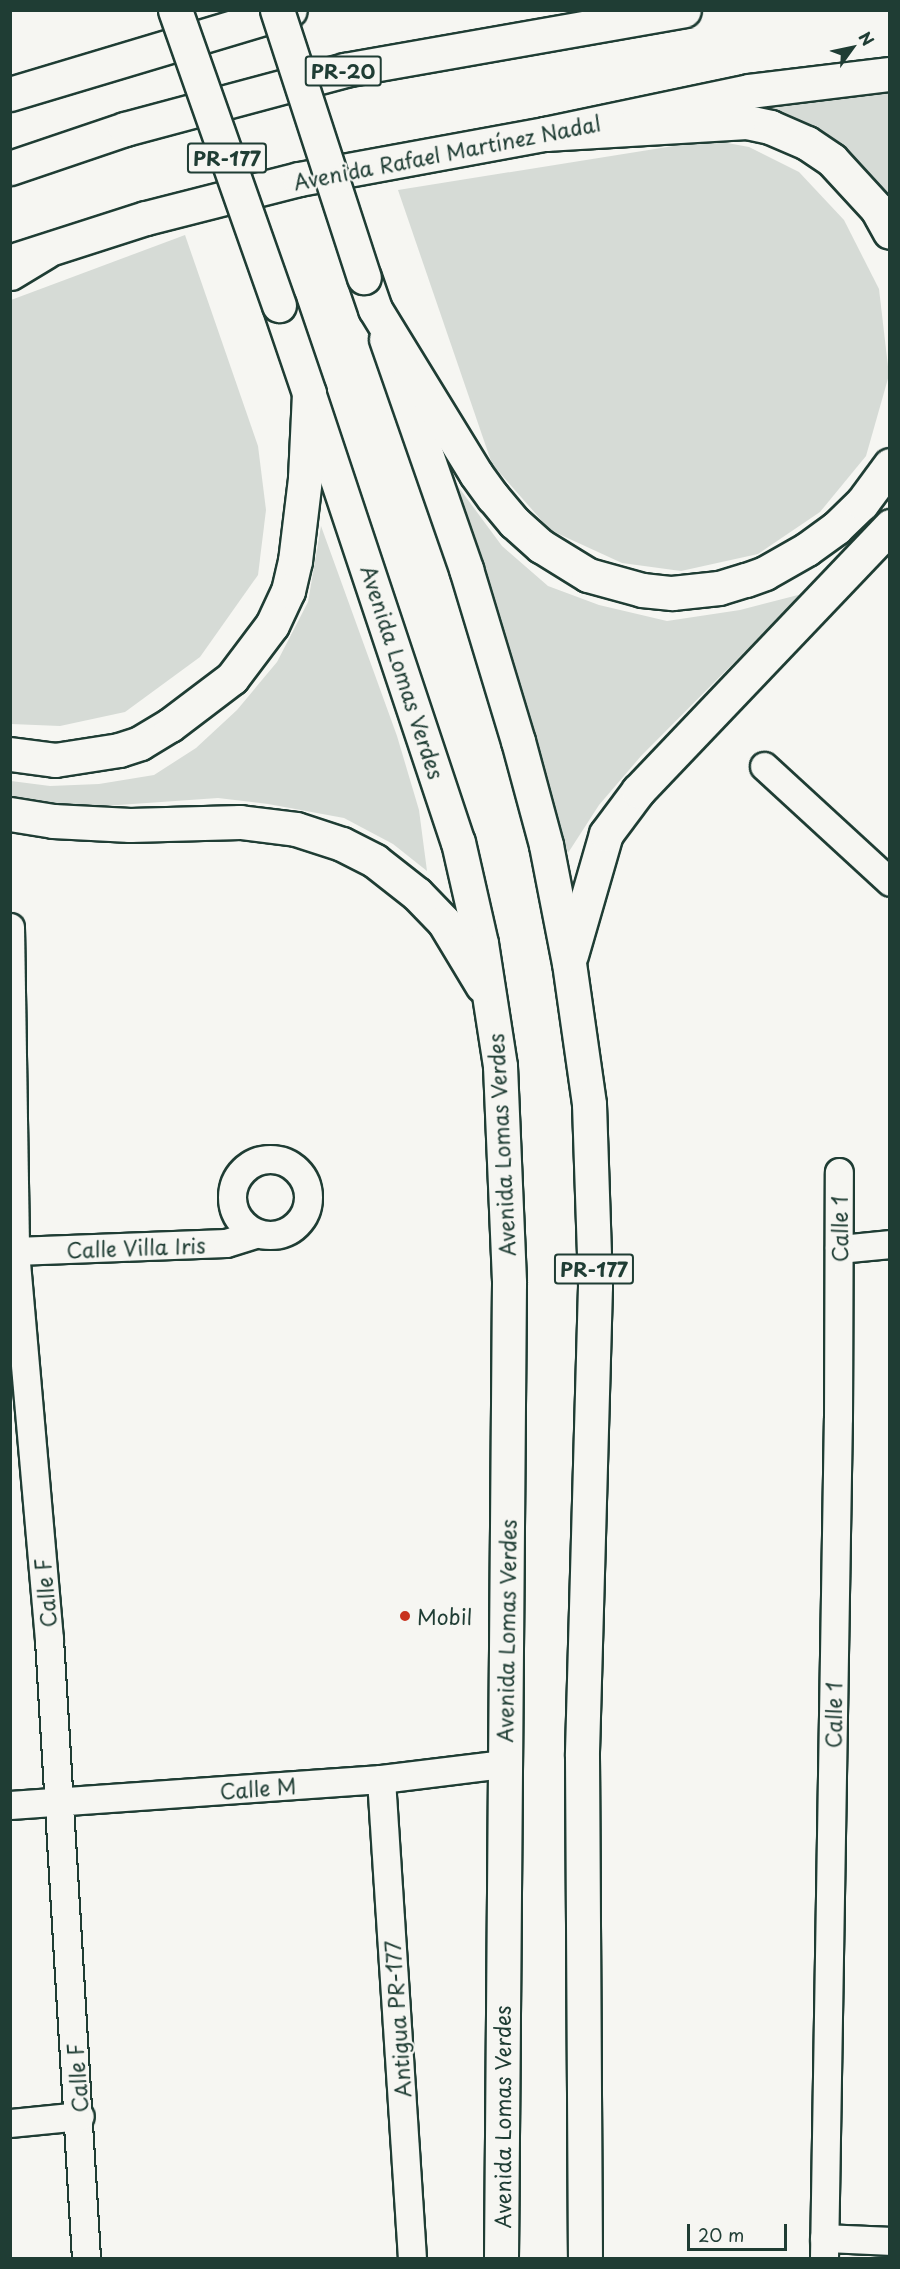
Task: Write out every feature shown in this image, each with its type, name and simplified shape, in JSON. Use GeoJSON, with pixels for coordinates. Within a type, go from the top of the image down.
{"type":"FeatureCollection","features":[{"type":"Feature","properties":{"kind":"main road","name":"Avenida Lomas Verdes"},"geometry":{"type":"LineString","coordinates":[[175,10],[309,393],[458,842],[482,943],[500,1066],[509,1283],[501,2259]]}},
{"type":"Feature","properties":{"kind":"main road","name":"PR-177"},"geometry":{"type":"LineString","coordinates":[[277,10],[364,277],[466,569],[518,741],[546,845],[569,963],[590,1104],[595,1286],[582,1756],[585,2259]]}},
{"type":"Feature","properties":{"kind":"main road"},"geometry":{"type":"LineString","coordinates":[[10,94],[290,10]]}},
{"type":"Feature","properties":{"kind":"main road","name":"PR-20"},"geometry":{"type":"LineString","coordinates":[[10,168],[125,129],[345,70],[684,10]]}},
{"type":"Feature","properties":{"kind":"main road","name":"Avenida Rafael Martínez Nadal"},"geometry":{"type":"LineString","coordinates":[[10,261],[45,252],[146,218],[299,179],[545,134],[749,91],[890,74]]}},
{"type":"Feature","properties":{"kind":"main road"},"geometry":{"type":"LineString","coordinates":[[545,134],[747,122],[770,128],[807,143],[832,160],[877,209],[890,232]]}},
{"type":"Feature","properties":{"kind":"main road"},"geometry":{"type":"LineString","coordinates":[[10,273],[45,252]]}},
{"type":"Feature","properties":{"kind":"main road"},"geometry":{"type":"LineString","coordinates":[[375,309],[476,474],[493,497],[514,522],[541,546],[588,575],[642,590],[672,593],[719,588],[746,580],[765,573],[807,549],[836,528],[862,503],[890,465]]}},
{"type":"Feature","properties":{"kind":"main road"},"geometry":{"type":"LineString","coordinates":[[10,754],[55,760],[119,750],[140,743],[202,702],[232,678],[250,657],[272,625],[288,591],[295,561],[305,478],[309,393]]}},
{"type":"Feature","properties":{"kind":"main road"},"geometry":{"type":"LineString","coordinates":[[569,963],[606,834],[638,791],[890,526]]}},
{"type":"Feature","properties":{"kind":"main road"},"geometry":{"type":"LineString","coordinates":[[10,814],[53,821],[130,825],[240,822],[296,829],[342,844],[375,861],[424,901],[444,922],[490,1000]]}},
{"type":"Feature","properties":{"kind":"street"},"geometry":{"type":"LineString","coordinates":[[764,766],[890,882]]}},
{"type":"Feature","properties":{"kind":"street","name":"Calle F"},"geometry":{"type":"LineString","coordinates":[[10,927],[15,1251],[49,1639],[80,2116],[86,2259]]}},
{"type":"Feature","properties":{"kind":"street","name":"Calle 1"},"geometry":{"type":"LineString","coordinates":[[824,2248],[839,1172]]}},
{"type":"Feature","properties":{"kind":"street","name":"Calle Villa Iris"},"geometry":{"type":"LineString","coordinates":[[15,1251],[226,1243],[256,1234]]}},
{"type":"Feature","properties":{"kind":"street"},"geometry":{"type":"LineString","coordinates":[[839,1249],[890,1244]]}},
{"type":"Feature","properties":{"kind":"street","name":"Calle M"},"geometry":{"type":"LineString","coordinates":[[10,1805],[381,1779],[504,1764]]}},
{"type":"Feature","properties":{"kind":"street","name":"Antigua PR-177"},"geometry":{"type":"LineString","coordinates":[[381,1779],[412,2259]]}},
{"type":"Feature","properties":{"kind":"street"},"geometry":{"type":"LineString","coordinates":[[10,2123],[80,2116]]}},
{"type":"Feature","properties":{"kind":"street"},"geometry":{"type":"LineString","coordinates":[[824,2248],[890,2241]]}},
{"type":"Feature","properties":{"kind":"shaded area"},"geometry":{"type":"Polygon","coordinates":[[[889,88],[889,206],[860,166],[828,143],[758,112],[763,105],[889,88]]]}},
{"type":"Feature","properties":{"kind":"shaded area"},"geometry":{"type":"Polygon","coordinates":[[[711,140],[749,147],[799,172],[844,220],[879,289],[889,375],[866,456],[820,512],[758,554],[681,571],[622,563],[550,530],[492,464],[398,190],[711,140]]]}},
{"type":"Feature","properties":{"kind":"shaded area"},"geometry":{"type":"Polygon","coordinates":[[[185,235],[258,446],[266,510],[258,575],[200,657],[125,712],[60,726],[11,724],[11,300],[185,235]]]}},
{"type":"Feature","properties":{"kind":"shaded area"},"geometry":{"type":"Polygon","coordinates":[[[454,481],[502,546],[548,586],[599,605],[667,621],[740,610],[802,594],[641,756],[599,805],[568,853],[454,481]]]}},
{"type":"Feature","properties":{"kind":"shaded area"},"geometry":{"type":"Polygon","coordinates":[[[321,526],[397,736],[419,810],[427,871],[393,844],[344,818],[268,804],[218,798],[104,806],[51,806],[11,802],[11,781],[50,786],[99,784],[154,775],[196,748],[237,710],[277,662],[308,602],[321,526]]]}},
{"type":"Feature","properties":{"kind":"place","name":"Mobil"},"geometry":{"type":"Point","coordinates":[405,1616]}}]}
